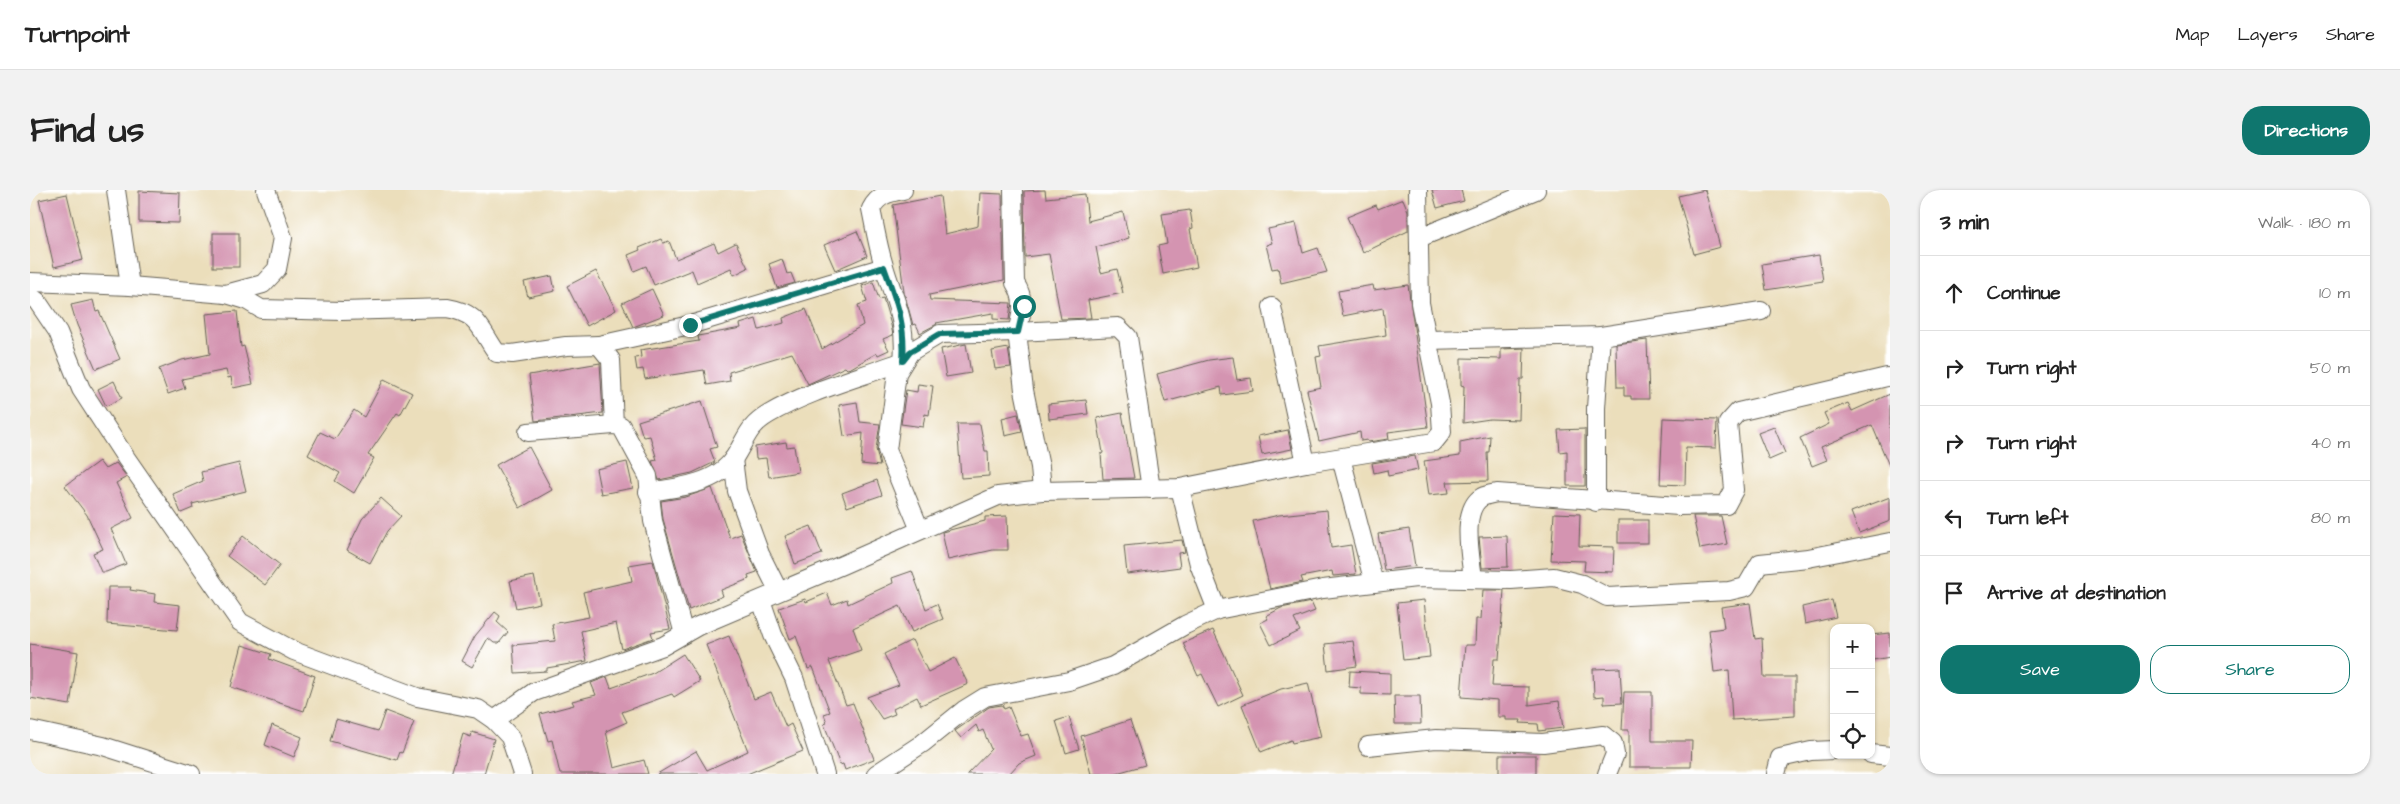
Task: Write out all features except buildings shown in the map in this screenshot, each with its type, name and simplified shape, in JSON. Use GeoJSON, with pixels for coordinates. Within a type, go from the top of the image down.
{"type":"FeatureCollection","features":[{"type":"Feature","properties":{"kind":"street"},"geometry":{"type":"LineString","coordinates":[[116,190],[130,286]]}},
{"type":"Feature","properties":{"kind":"street"},"geometry":{"type":"LineString","coordinates":[[226,294],[263,284],[277,269],[283,238],[266,190]]}},
{"type":"Feature","properties":{"kind":"street"},"geometry":{"type":"LineString","coordinates":[[903,190],[887,193],[875,200],[871,209],[884,267],[901,316],[905,338],[903,361]]}},
{"type":"Feature","properties":{"kind":"street"},"geometry":{"type":"LineString","coordinates":[[1013,190],[1015,283],[1024,306],[1018,332],[1024,390],[1040,467],[1042,491]]}},
{"type":"Feature","properties":{"kind":"street"},"geometry":{"type":"LineString","coordinates":[[494,720],[534,692],[663,646],[706,622],[761,600],[778,590],[842,565],[998,496],[1042,491],[1180,488],[1306,463],[1434,442],[1442,432],[1440,403],[1420,303],[1418,190]]}},
{"type":"Feature","properties":{"kind":"street"},"geometry":{"type":"LineString","coordinates":[[1419,238],[1536,190]]}},
{"type":"Feature","properties":{"kind":"street"},"geometry":{"type":"LineString","coordinates":[[30,282],[130,286],[226,294],[246,300],[261,309],[342,311],[447,308],[463,310],[474,318],[498,353],[512,354],[566,346],[599,345],[690,325],[884,267]]}},
{"type":"Feature","properties":{"kind":"street"},"geometry":{"type":"LineString","coordinates":[[30,296],[37,301],[58,332],[81,389],[126,458],[240,622],[294,651],[417,697],[478,709],[494,720],[510,737],[522,774]]}},
{"type":"Feature","properties":{"kind":"street"},"geometry":{"type":"LineString","coordinates":[[1272,307],[1306,463]]}},
{"type":"Feature","properties":{"kind":"street"},"geometry":{"type":"LineString","coordinates":[[1427,340],[1601,336],[1761,311]]}},
{"type":"Feature","properties":{"kind":"street"},"geometry":{"type":"LineString","coordinates":[[920,530],[887,450],[897,372],[910,352],[940,334],[1118,327],[1128,337],[1151,489]]}},
{"type":"Feature","properties":{"kind":"street"},"geometry":{"type":"LineString","coordinates":[[1596,502],[1596,408],[1601,336]]}},
{"type":"Feature","properties":{"kind":"street"},"geometry":{"type":"LineString","coordinates":[[599,345],[611,360],[614,425]]}},
{"type":"Feature","properties":{"kind":"street"},"geometry":{"type":"LineString","coordinates":[[648,492],[681,488],[722,470],[733,459],[751,428],[768,415],[804,398],[903,361]]}},
{"type":"Feature","properties":{"kind":"street"},"geometry":{"type":"LineString","coordinates":[[1473,579],[1468,520],[1473,506],[1482,497],[1497,493],[1596,502],[1679,506],[1726,505],[1734,490],[1728,423],[1738,412],[1887,377]]}},
{"type":"Feature","properties":{"kind":"street"},"geometry":{"type":"LineString","coordinates":[[528,432],[621,426],[648,476],[648,492],[653,521],[684,634]]}},
{"type":"Feature","properties":{"kind":"street"},"geometry":{"type":"LineString","coordinates":[[1341,458],[1374,583]]}},
{"type":"Feature","properties":{"kind":"street"},"geometry":{"type":"LineString","coordinates":[[733,459],[737,491],[760,554],[778,590]]}},
{"type":"Feature","properties":{"kind":"street"},"geometry":{"type":"LineString","coordinates":[[1180,488],[1199,564],[1217,610]]}},
{"type":"Feature","properties":{"kind":"street"},"geometry":{"type":"LineString","coordinates":[[876,774],[923,744],[964,710],[985,697],[1068,681],[1113,666],[1185,625],[1217,610],[1323,589],[1416,578],[1511,580],[1554,577],[1582,584],[1607,597],[1729,590],[1746,587],[1760,563],[1808,558],[1890,542]]}},
{"type":"Feature","properties":{"kind":"street"},"geometry":{"type":"LineString","coordinates":[[761,600],[773,635],[794,678],[825,774]]}},
{"type":"Feature","properties":{"kind":"street"},"geometry":{"type":"LineString","coordinates":[[30,730],[103,746],[192,774]]}},
{"type":"Feature","properties":{"kind":"street"},"geometry":{"type":"LineString","coordinates":[[1368,746],[1436,739],[1543,742],[1603,735],[1613,743],[1615,754],[1607,774]]}},
{"type":"Feature","properties":{"kind":"street"},"geometry":{"type":"LineString","coordinates":[[1776,774],[1780,758],[1811,751],[1830,750]]}},
{"type":"Feature","properties":{"kind":"street"},"geometry":{"type":"LineString","coordinates":[[1875,754],[1890,756]]}},
{"type":"Feature","properties":{"kind":"route"},"geometry":{"type":"LineString","coordinates":[[690,325],[884,267],[901,316],[905,338],[903,361],[910,352],[940,334],[1018,332],[1024,306]]}}]}
